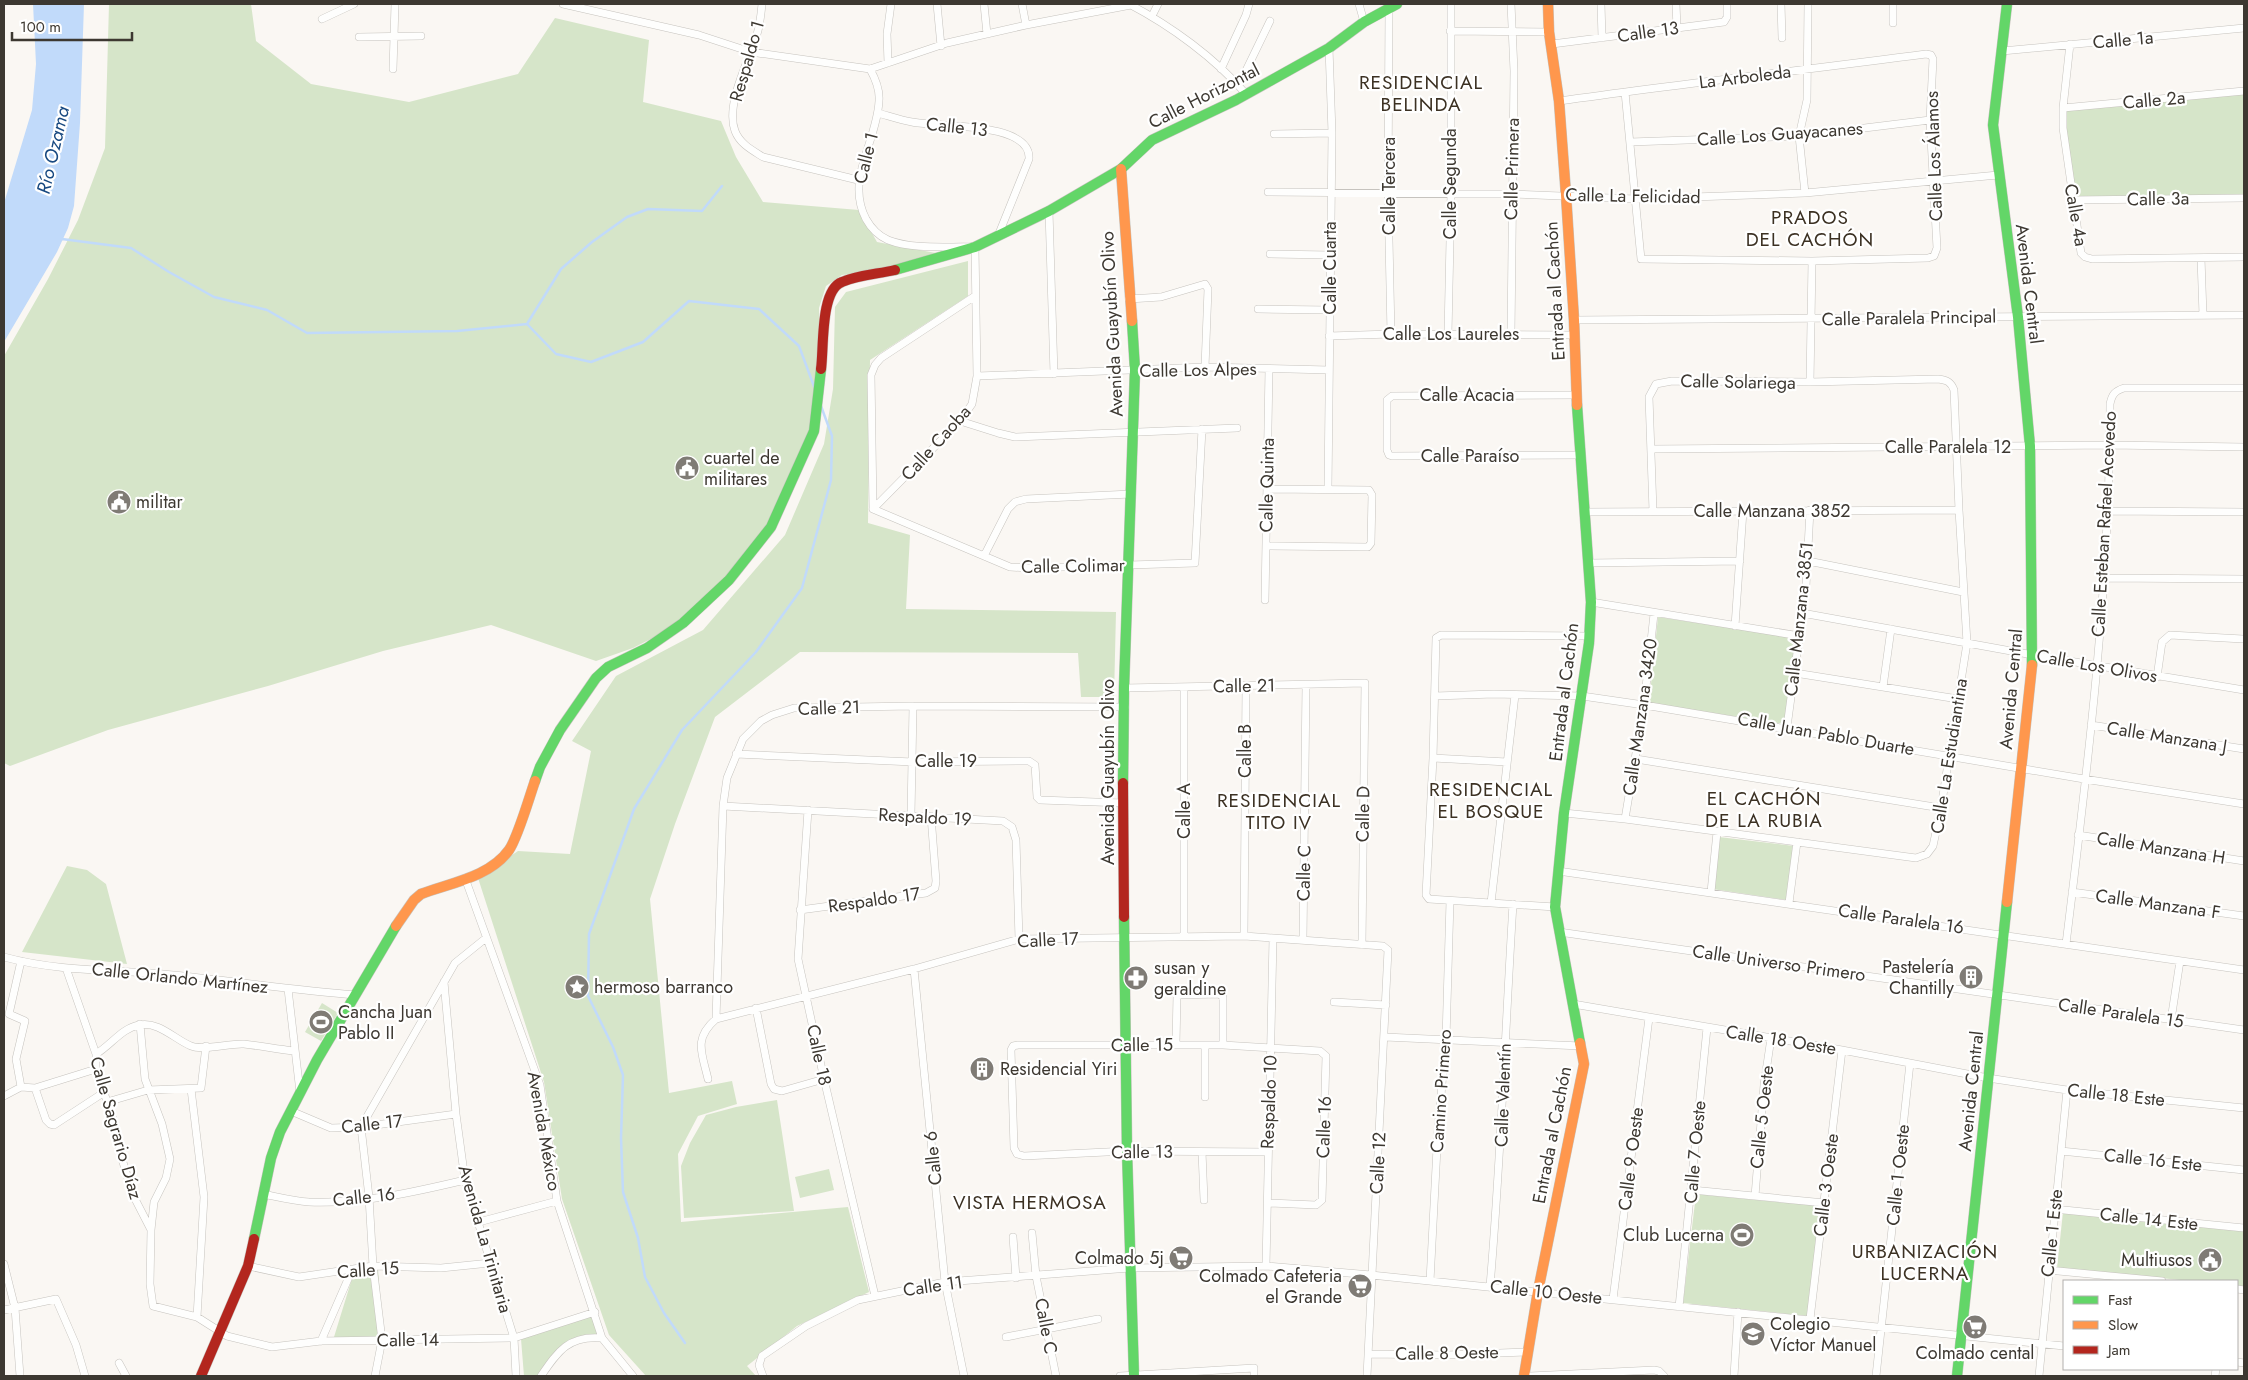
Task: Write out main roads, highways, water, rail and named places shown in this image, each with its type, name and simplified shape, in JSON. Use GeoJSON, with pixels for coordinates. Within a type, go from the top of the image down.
{"type":"FeatureCollection","features":[{"type":"Feature","properties":{"kind":"main road","name":"Entrada al Cachón"},"geometry":{"type":"LineString","coordinates":[[1524,1376],[1526,1352],[1584,1064],[1555,907],[1564,814],[1582,696],[1591,602],[1576,395],[1574,320],[1566,195],[1559,100],[1549,32],[1548,4]]}},
{"type":"Feature","properties":{"kind":"main road","name":"Avenida Central"},"geometry":{"type":"LineString","coordinates":[[1957,1376],[2033,655],[2030,446],[2018,317],[1993,125],[2007,4]]}},
{"type":"Feature","properties":{"kind":"main road","name":"Calle Horizontal"},"geometry":{"type":"LineString","coordinates":[[201,1376],[248,1266],[274,1150],[300,1092],[395,928],[414,900],[429,890],[488,869],[501,860],[510,849],[540,767],[560,730],[596,678],[608,667],[647,648],[683,623],[729,580],[771,527],[814,431],[825,311],[829,295],[840,282],[902,268],[975,247],[998,237],[1049,211],[1121,169],[1152,140],[1246,94],[1329,48],[1364,22],[1393,6]]}},
{"type":"Feature","properties":{"kind":"main road","name":"Avenida Guayubín Olivo"},"geometry":{"type":"LineString","coordinates":[[1121,169],[1135,370],[1124,688],[1123,803],[1123,936],[1127,1151],[1134,1376]]}},
{"type":"Feature","properties":{"kind":"water","name":"Río Ozama"},"geometry":{"type":"Polygon","coordinates":[[[33,4],[84,4],[80,123],[74,206],[68,228],[57,252],[4,342],[4,203],[32,110],[36,64],[33,4]]]}},
{"type":"Feature","properties":{"kind":"waterway"},"geometry":{"type":"LineString","coordinates":[[527,324],[561,269],[592,242],[627,217],[648,209],[702,211],[722,186]]}},
{"type":"Feature","properties":{"kind":"waterway"},"geometry":{"type":"LineString","coordinates":[[59,241],[62,239],[131,248],[214,297],[267,310],[307,333],[457,331],[527,324],[556,354],[591,362],[643,342],[689,301],[759,309],[799,346],[815,389]]}},
{"type":"Feature","properties":{"kind":"waterway"},"geometry":{"type":"LineString","coordinates":[[685,1343],[664,1313],[645,1277],[638,1238],[623,1192],[621,1138],[623,1075],[613,1047],[588,996],[589,934],[634,809],[682,730],[756,652],[802,588],[831,480],[832,436],[821,406]]}},
{"type":"Feature","properties":{"kind":"place","name":"cuartel de militares"},"geometry":{"type":"Point","coordinates":[687,468]}},
{"type":"Feature","properties":{"kind":"place","name":"militar"},"geometry":{"type":"Point","coordinates":[119,502]}},
{"type":"Feature","properties":{"kind":"place","name":"Pastelería Chantilly"},"geometry":{"type":"Point","coordinates":[1971,977]}},
{"type":"Feature","properties":{"kind":"place","name":"susan y geraldine"},"geometry":{"type":"Point","coordinates":[1136,978]}},
{"type":"Feature","properties":{"kind":"place","name":"hermoso barranco"},"geometry":{"type":"Point","coordinates":[577,987]}},
{"type":"Feature","properties":{"kind":"place","name":"Cancha Juan Pablo II"},"geometry":{"type":"Point","coordinates":[321,1022]}},
{"type":"Feature","properties":{"kind":"place","name":"Residencial Yiri"},"geometry":{"type":"Point","coordinates":[982,1069]}},
{"type":"Feature","properties":{"kind":"place","name":"Club Lucerna"},"geometry":{"type":"Point","coordinates":[1742,1235]}},
{"type":"Feature","properties":{"kind":"place","name":"Colmado 5j"},"geometry":{"type":"Point","coordinates":[1181,1258]}},
{"type":"Feature","properties":{"kind":"place","name":"Multiusos"},"geometry":{"type":"Point","coordinates":[2210,1260]}},
{"type":"Feature","properties":{"kind":"place","name":"Colmado Cafeteria el Grande"},"geometry":{"type":"Point","coordinates":[1360,1286]}},
{"type":"Feature","properties":{"kind":"place","name":"Colmado cental"},"geometry":{"type":"Point","coordinates":[1975,1327]}},
{"type":"Feature","properties":{"kind":"place","name":"Colegio Víctor Manuel"},"geometry":{"type":"Point","coordinates":[1753,1334]}},
{"type":"Feature","properties":{"kind":"district","name":"RESIDENCIAL BELINDA"},"geometry":{"type":"Point","coordinates":[1421,93]}},
{"type":"Feature","properties":{"kind":"district","name":"PRADOS DEL CACHÓN"},"geometry":{"type":"Point","coordinates":[1810,228]}},
{"type":"Feature","properties":{"kind":"district","name":"RESIDENCIAL EL BOSQUE"},"geometry":{"type":"Point","coordinates":[1491,800]}},
{"type":"Feature","properties":{"kind":"district","name":"EL CACHÓN DE LA RUBIA"},"geometry":{"type":"Point","coordinates":[1764,809]}},
{"type":"Feature","properties":{"kind":"district","name":"RESIDENCIAL TITO IV"},"geometry":{"type":"Point","coordinates":[1279,811]}},
{"type":"Feature","properties":{"kind":"district","name":"VISTA HERMOSA"},"geometry":{"type":"Point","coordinates":[1030,1202]}},
{"type":"Feature","properties":{"kind":"district","name":"URBANIZACIÓN LUCERNA"},"geometry":{"type":"Point","coordinates":[1925,1262]}}]}
